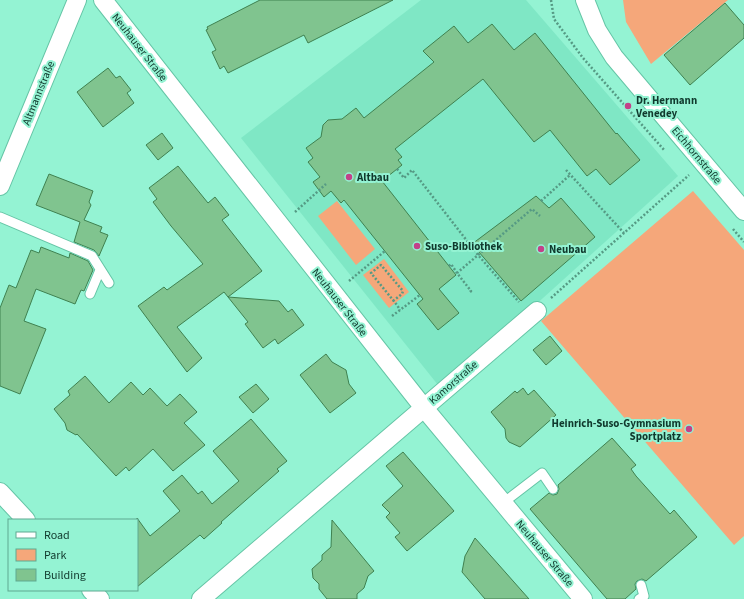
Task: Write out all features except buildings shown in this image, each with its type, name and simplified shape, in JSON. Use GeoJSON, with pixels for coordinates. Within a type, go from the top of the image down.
{"type":"FeatureCollection","features":[{"type":"Feature","properties":{"kind":"street","name":"Altmannstraße"},"geometry":{"type":"LineString","coordinates":[[0,186],[77,0]]}},
{"type":"Feature","properties":{"kind":"street","name":"Neuhauser Straße"},"geometry":{"type":"LineString","coordinates":[[103,0],[424,408],[583,599]]}},
{"type":"Feature","properties":{"kind":"street","name":"Eichhornstraße"},"geometry":{"type":"LineString","coordinates":[[585,0],[597,30],[614,57],[744,211]]}},
{"type":"Feature","properties":{"kind":"street","name":"Kamorstraße"},"geometry":{"type":"LineString","coordinates":[[201,599],[534,313]]}},
{"type":"Feature","properties":{"kind":"street"},"geometry":{"type":"LineString","coordinates":[[0,492],[25,519]]}},
{"type":"Feature","properties":{"kind":"street"},"geometry":{"type":"LineString","coordinates":[[93,591],[100,599]]}},
{"type":"Feature","properties":{"kind":"lane"},"geometry":{"type":"LineString","coordinates":[[0,218],[92,256],[109,283]]}},
{"type":"Feature","properties":{"kind":"lane"},"geometry":{"type":"LineString","coordinates":[[90,294],[100,270]]}},
{"type":"Feature","properties":{"kind":"lane"},"geometry":{"type":"LineString","coordinates":[[503,503],[542,472],[554,489]]}},
{"type":"Feature","properties":{"kind":"lane"},"geometry":{"type":"LineString","coordinates":[[640,599],[644,596],[641,585]]}},
{"type":"Feature","properties":{"kind":"path"},"geometry":{"type":"LineString","coordinates":[[551,0],[554,19],[583,58],[666,153]]}},
{"type":"Feature","properties":{"kind":"path"},"geometry":{"type":"LineString","coordinates":[[397,169],[404,178],[412,170],[478,255],[534,313],[703,163]]}},
{"type":"Feature","properties":{"kind":"path"},"geometry":{"type":"LineString","coordinates":[[566,170],[624,233]]}},
{"type":"Feature","properties":{"kind":"path"},"geometry":{"type":"LineString","coordinates":[[684,172],[688,176]]}},
{"type":"Feature","properties":{"kind":"path"},"geometry":{"type":"LineString","coordinates":[[541,201],[570,175]]}},
{"type":"Feature","properties":{"kind":"path"},"geometry":{"type":"LineString","coordinates":[[303,205],[326,184]]}},
{"type":"Feature","properties":{"kind":"path"},"geometry":{"type":"LineString","coordinates":[[457,273],[532,209],[540,216]]}},
{"type":"Feature","properties":{"kind":"path"},"geometry":{"type":"LineString","coordinates":[[729,224],[744,242]]}},
{"type":"Feature","properties":{"kind":"path"},"geometry":{"type":"LineString","coordinates":[[334,294],[385,251]]}},
{"type":"Feature","properties":{"kind":"path"},"geometry":{"type":"LineString","coordinates":[[449,266],[451,264],[470,292]]}},
{"type":"Feature","properties":{"kind":"path"},"geometry":{"type":"LineString","coordinates":[[393,301],[402,294],[403,291],[382,265],[371,273],[400,310]]}},
{"type":"Feature","properties":{"kind":"path"},"geometry":{"type":"LineString","coordinates":[[392,316],[420,295]]}},
{"type":"Feature","properties":{"kind":"shaded area"},"geometry":{"type":"Polygon","coordinates":[[[421,0],[526,0],[678,176],[522,317],[438,385],[241,138],[421,0]]]}},
{"type":"Feature","properties":{"kind":"green space"},"geometry":{"type":"Polygon","coordinates":[[[623,0],[728,0],[651,64],[626,22],[623,0]]]}},
{"type":"Feature","properties":{"kind":"green space","name":"Heinrich-Suso-Gymnasium Sportplatz"},"geometry":{"type":"Polygon","coordinates":[[[693,191],[744,250],[744,536],[734,545],[541,321],[693,191]]]}},
{"type":"Feature","properties":{"kind":"green space"},"geometry":{"type":"Polygon","coordinates":[[[337,201],[375,249],[356,265],[318,216],[337,201]]]}},
{"type":"Feature","properties":{"kind":"green space"},"geometry":{"type":"Polygon","coordinates":[[[384,259],[409,292],[389,308],[363,275],[384,259]]]}},
{"type":"Feature","properties":{"kind":"place","name":"Dr. Hermann Venedey"},"geometry":{"type":"Point","coordinates":[628,106]}},
{"type":"Feature","properties":{"kind":"place","name":"Altbau"},"geometry":{"type":"Point","coordinates":[349,177]}},
{"type":"Feature","properties":{"kind":"place","name":"Suso-Bibliothek"},"geometry":{"type":"Point","coordinates":[417,246]}},
{"type":"Feature","properties":{"kind":"place","name":"Neubau"},"geometry":{"type":"Point","coordinates":[541,249]}},
{"type":"Feature","properties":{"kind":"place","name":"Heinrich-Suso-Gymnasium Sportplatz"},"geometry":{"type":"Point","coordinates":[689,429]}}]}
